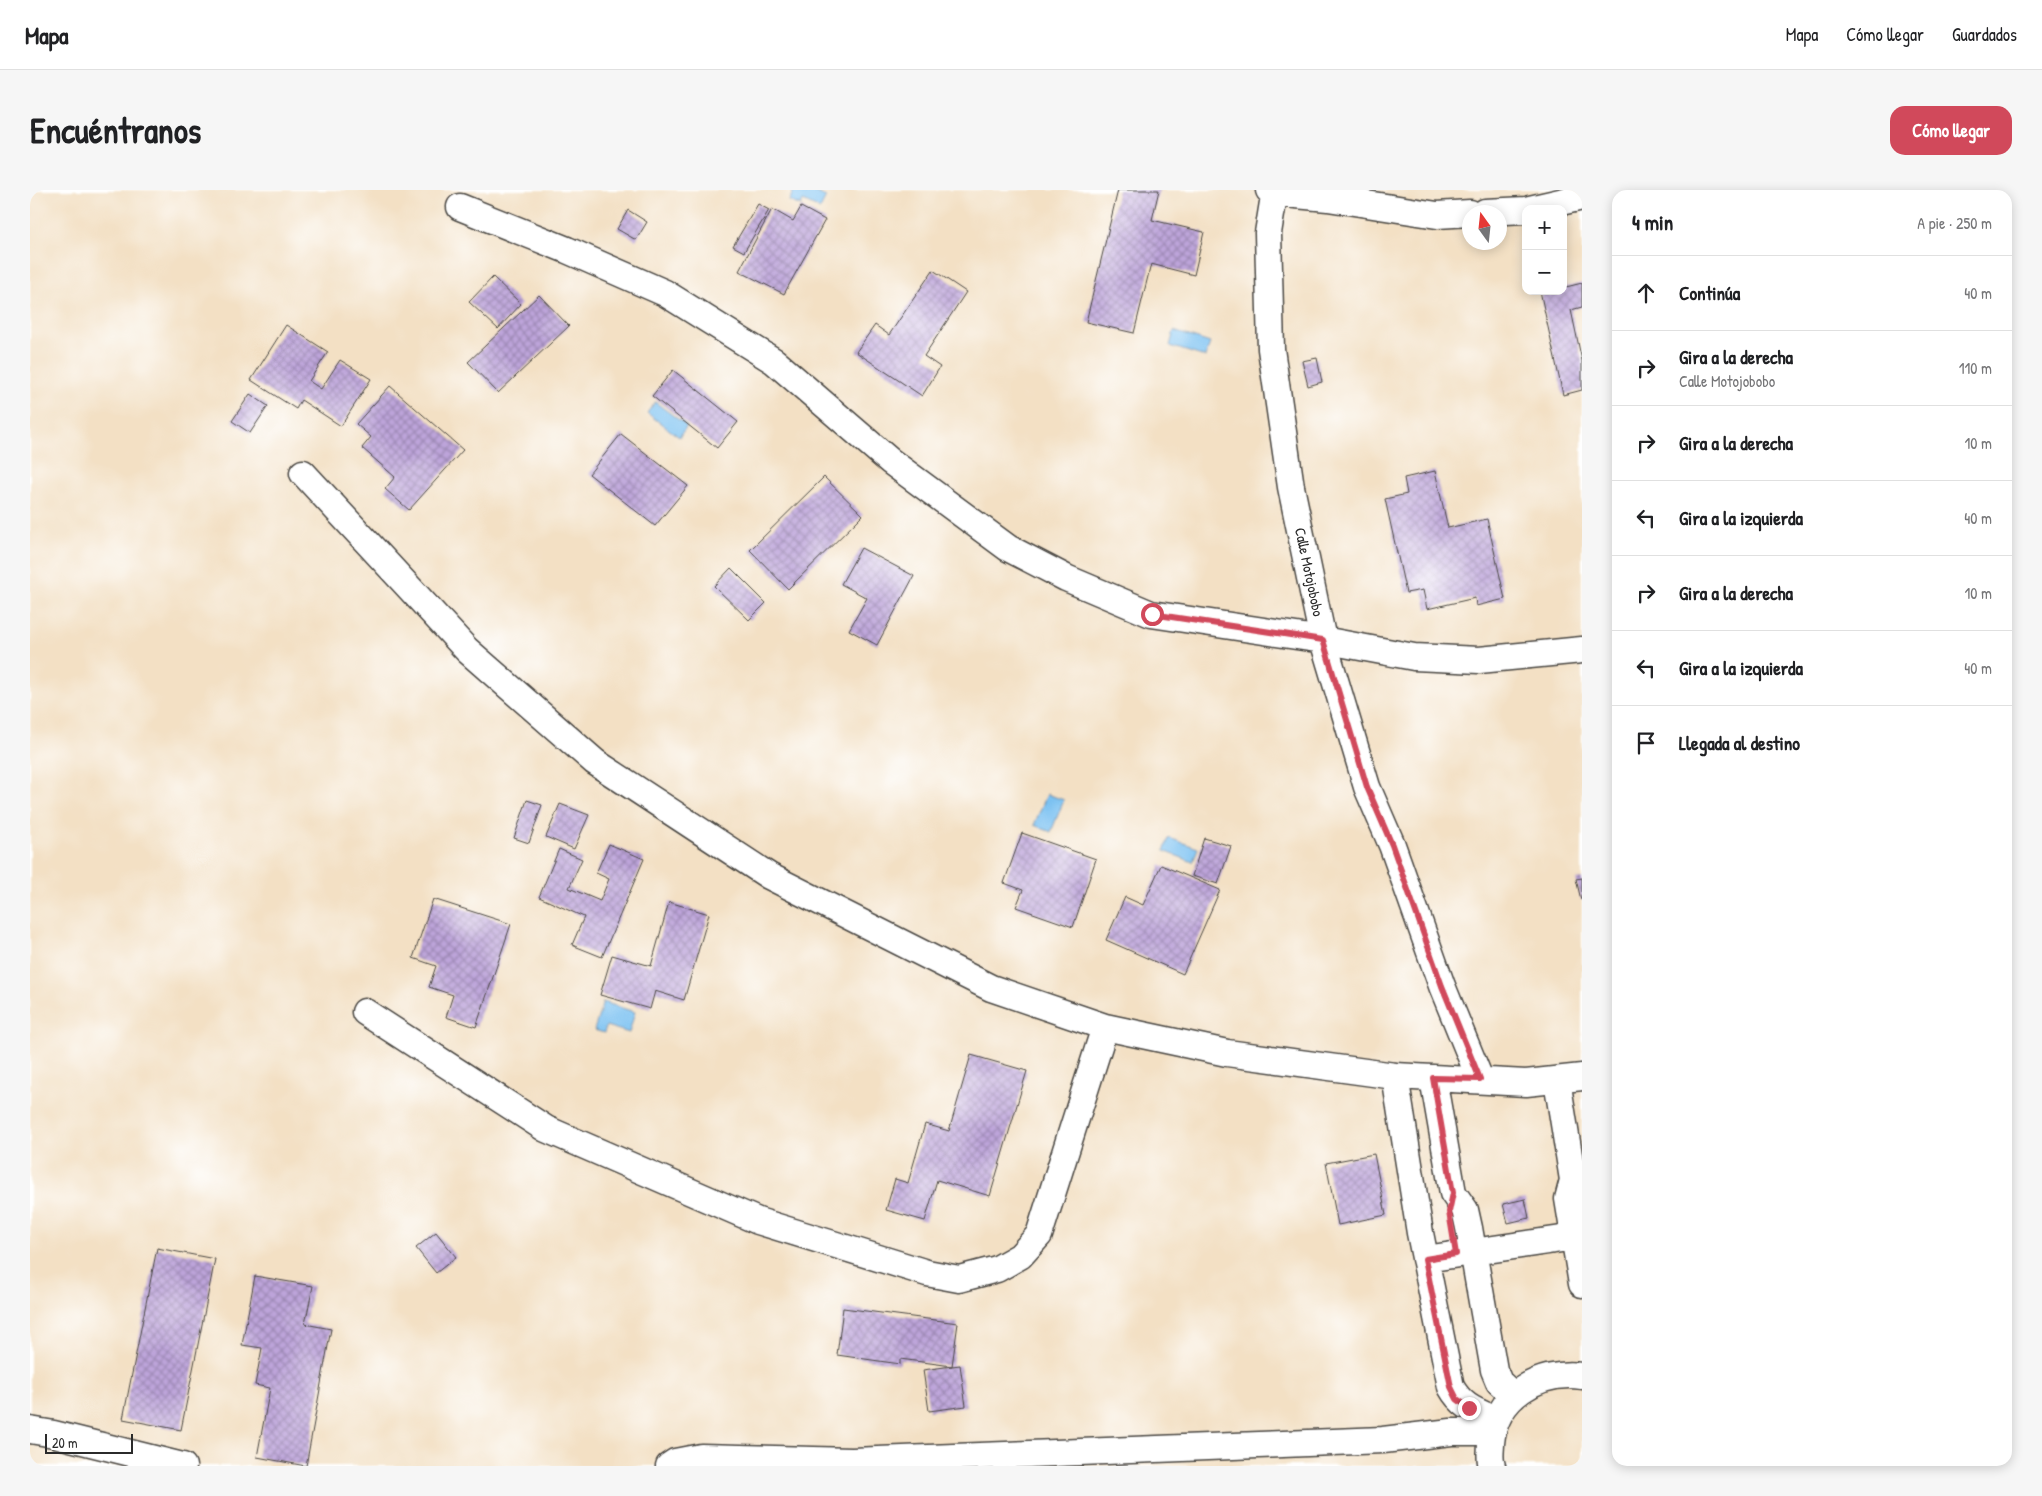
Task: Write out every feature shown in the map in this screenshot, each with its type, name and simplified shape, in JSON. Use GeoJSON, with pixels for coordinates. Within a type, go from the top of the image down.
{"type":"FeatureCollection","features":[{"type":"Feature","properties":{"kind":"street"},"geometry":{"type":"LineString","coordinates":[[1273,191],[1437,215],[1462,214]]}},
{"type":"Feature","properties":{"kind":"street","name":"Calle Motojobobo"},"geometry":{"type":"LineString","coordinates":[[1273,191],[1268,233],[1272,349],[1291,487],[1323,640],[1367,787],[1392,845],[1442,986],[1480,1079]]}},
{"type":"Feature","properties":{"kind":"street"},"geometry":{"type":"LineString","coordinates":[[1549,205],[1582,198]]}},
{"type":"Feature","properties":{"kind":"street"},"geometry":{"type":"LineString","coordinates":[[460,206],[665,293],[774,361],[890,460],[1008,548],[1066,578],[1152,614],[1323,640],[1414,657],[1479,660],[1582,650]]}},
{"type":"Feature","properties":{"kind":"street"},"geometry":{"type":"LineString","coordinates":[[1507,211],[1522,210]]}},
{"type":"Feature","properties":{"kind":"street"},"geometry":{"type":"LineString","coordinates":[[304,473],[467,650],[595,762],[769,876],[991,988],[1105,1027],[1227,1053],[1396,1076],[1480,1079],[1526,1083],[1570,1078],[1578,1187],[1568,1199],[1578,1236],[1582,1284]]}},
{"type":"Feature","properties":{"kind":"street"},"geometry":{"type":"LineString","coordinates":[[365,1012],[546,1130],[758,1220],[927,1273],[959,1279],[997,1269],[1020,1256],[1039,1235],[1105,1027]]}},
{"type":"Feature","properties":{"kind":"street"},"geometry":{"type":"LineString","coordinates":[[1396,1076],[1425,1259],[1451,1387],[1457,1399],[1469,1408],[1501,1414]]}},
{"type":"Feature","properties":{"kind":"street"},"geometry":{"type":"LineString","coordinates":[[1433,1078],[1453,1193],[1465,1210],[1465,1253],[1494,1370],[1499,1382],[1501,1414],[1490,1460],[1492,1466]]}},
{"type":"Feature","properties":{"kind":"street"},"geometry":{"type":"LineString","coordinates":[[1425,1259],[1578,1236]]}},
{"type":"Feature","properties":{"kind":"street"},"geometry":{"type":"LineString","coordinates":[[669,1466],[675,1462],[701,1457],[852,1461],[1383,1440],[1451,1432],[1501,1414],[1535,1382],[1559,1375],[1582,1376]]}},
{"type":"Feature","properties":{"kind":"street"},"geometry":{"type":"LineString","coordinates":[[30,1430],[54,1434],[183,1466]]}},
{"type":"Feature","properties":{"kind":"water"},"geometry":{"type":"Polygon","coordinates":[[[794,190],[810,190],[826,197],[820,209],[803,201],[801,206],[789,201],[794,190]]]}},
{"type":"Feature","properties":{"kind":"water"},"geometry":{"type":"Polygon","coordinates":[[[1174,331],[1210,343],[1205,357],[1170,346],[1174,331]]]}},
{"type":"Feature","properties":{"kind":"water"},"geometry":{"type":"Polygon","coordinates":[[[655,402],[687,426],[679,437],[647,413],[655,402]]]}},
{"type":"Feature","properties":{"kind":"water"},"geometry":{"type":"Polygon","coordinates":[[[1047,794],[1064,800],[1051,832],[1034,825],[1047,794]]]}},
{"type":"Feature","properties":{"kind":"water"},"geometry":{"type":"Polygon","coordinates":[[[1169,838],[1198,848],[1193,862],[1164,851],[1169,838]]]}},
{"type":"Feature","properties":{"kind":"water"},"geometry":{"type":"Polygon","coordinates":[[[603,1002],[635,1012],[629,1033],[606,1026],[604,1033],[594,1030],[603,1002]]]}},
{"type":"Feature","properties":{"kind":"building"},"geometry":{"type":"Polygon","coordinates":[[[1118,190],[1159,190],[1152,220],[1204,232],[1194,275],[1151,264],[1134,333],[1086,322],[1118,190]]]}},
{"type":"Feature","properties":{"kind":"building"},"geometry":{"type":"Polygon","coordinates":[[[758,204],[769,210],[744,252],[733,246],[758,204]]]}},
{"type":"Feature","properties":{"kind":"building"},"geometry":{"type":"Polygon","coordinates":[[[801,207],[825,220],[784,294],[739,271],[772,209],[793,221],[801,207]]]}},
{"type":"Feature","properties":{"kind":"building"},"geometry":{"type":"Polygon","coordinates":[[[628,210],[647,222],[636,240],[617,229],[628,210]]]}},
{"type":"Feature","properties":{"kind":"building"},"geometry":{"type":"Polygon","coordinates":[[[933,270],[966,292],[924,356],[940,367],[922,396],[856,352],[875,325],[889,335],[933,270]]]}},
{"type":"Feature","properties":{"kind":"building"},"geometry":{"type":"Polygon","coordinates":[[[493,277],[521,304],[498,329],[469,302],[493,277]]]}},
{"type":"Feature","properties":{"kind":"building"},"geometry":{"type":"Polygon","coordinates":[[[1582,283],[1582,307],[1571,310],[1582,361],[1582,390],[1563,395],[1541,295],[1567,295],[1567,287],[1582,283]]]}},
{"type":"Feature","properties":{"kind":"building"},"geometry":{"type":"Polygon","coordinates":[[[539,295],[569,326],[498,393],[468,362],[539,295]]]}},
{"type":"Feature","properties":{"kind":"building"},"geometry":{"type":"Polygon","coordinates":[[[286,325],[328,352],[309,381],[321,389],[340,360],[371,379],[341,426],[301,400],[296,409],[251,380],[286,325]]]}},
{"type":"Feature","properties":{"kind":"building"},"geometry":{"type":"Polygon","coordinates":[[[1317,358],[1322,382],[1308,386],[1302,361],[1317,358]]]}},
{"type":"Feature","properties":{"kind":"building"},"geometry":{"type":"Polygon","coordinates":[[[673,370],[738,422],[717,448],[652,396],[673,370]]]}},
{"type":"Feature","properties":{"kind":"building"},"geometry":{"type":"Polygon","coordinates":[[[390,386],[463,450],[409,510],[385,489],[395,477],[362,448],[371,437],[356,424],[390,386]]]}},
{"type":"Feature","properties":{"kind":"building"},"geometry":{"type":"Polygon","coordinates":[[[250,394],[268,406],[250,433],[232,421],[250,394]]]}},
{"type":"Feature","properties":{"kind":"building"},"geometry":{"type":"Polygon","coordinates":[[[621,434],[688,486],[655,526],[589,474],[621,434]]]}},
{"type":"Feature","properties":{"kind":"building"},"geometry":{"type":"Polygon","coordinates":[[[1435,471],[1448,528],[1487,519],[1505,599],[1476,606],[1475,598],[1427,609],[1423,590],[1406,593],[1385,499],[1407,494],[1404,478],[1435,471]]]}},
{"type":"Feature","properties":{"kind":"building"},"geometry":{"type":"Polygon","coordinates":[[[824,477],[863,515],[788,589],[750,550],[824,477]]]}},
{"type":"Feature","properties":{"kind":"building"},"geometry":{"type":"Polygon","coordinates":[[[861,548],[914,576],[877,645],[849,630],[867,598],[841,584],[861,548]]]}},
{"type":"Feature","properties":{"kind":"building"},"geometry":{"type":"Polygon","coordinates":[[[731,568],[766,603],[749,620],[714,586],[731,568]]]}},
{"type":"Feature","properties":{"kind":"building"},"geometry":{"type":"Polygon","coordinates":[[[527,800],[542,805],[529,843],[514,838],[527,800]]]}},
{"type":"Feature","properties":{"kind":"building"},"geometry":{"type":"Polygon","coordinates":[[[560,804],[589,815],[574,849],[546,837],[560,804]]]}},
{"type":"Feature","properties":{"kind":"building"},"geometry":{"type":"Polygon","coordinates":[[[1022,833],[1096,859],[1073,927],[1016,907],[1023,890],[1004,883],[1022,833]]]}},
{"type":"Feature","properties":{"kind":"building"},"geometry":{"type":"Polygon","coordinates":[[[1204,838],[1231,846],[1218,884],[1192,876],[1204,838]]]}},
{"type":"Feature","properties":{"kind":"building"},"geometry":{"type":"Polygon","coordinates":[[[609,844],[644,859],[602,957],[572,945],[584,917],[539,897],[559,849],[582,859],[569,888],[600,901],[609,879],[596,873],[609,844]]]}},
{"type":"Feature","properties":{"kind":"building"},"geometry":{"type":"Polygon","coordinates":[[[1161,865],[1220,890],[1183,974],[1106,940],[1125,897],[1143,905],[1161,865]]]}},
{"type":"Feature","properties":{"kind":"building"},"geometry":{"type":"Polygon","coordinates":[[[1582,878],[1582,900],[1581,900],[1576,879],[1582,878]]]}},
{"type":"Feature","properties":{"kind":"building"},"geometry":{"type":"Polygon","coordinates":[[[433,899],[511,924],[476,1027],[446,1017],[453,995],[429,987],[436,966],[413,958],[433,899]]]}},
{"type":"Feature","properties":{"kind":"building"},"geometry":{"type":"Polygon","coordinates":[[[669,902],[709,914],[684,1000],[655,991],[650,1009],[600,995],[612,955],[651,966],[669,902]]]}},
{"type":"Feature","properties":{"kind":"building"},"geometry":{"type":"Polygon","coordinates":[[[971,1055],[1027,1071],[990,1196],[937,1180],[925,1221],[886,1210],[895,1179],[908,1183],[925,1124],[949,1131],[971,1055]]]}},
{"type":"Feature","properties":{"kind":"building"},"geometry":{"type":"Polygon","coordinates":[[[1374,1154],[1386,1215],[1338,1225],[1326,1163],[1374,1154]]]}},
{"type":"Feature","properties":{"kind":"building"},"geometry":{"type":"Polygon","coordinates":[[[1525,1199],[1529,1218],[1508,1223],[1503,1204],[1525,1199]]]}},
{"type":"Feature","properties":{"kind":"building"},"geometry":{"type":"Polygon","coordinates":[[[436,1232],[456,1257],[436,1273],[416,1248],[436,1232]]]}},
{"type":"Feature","properties":{"kind":"building"},"geometry":{"type":"Polygon","coordinates":[[[157,1248],[215,1259],[181,1430],[123,1419],[157,1248]]]}},
{"type":"Feature","properties":{"kind":"building"},"geometry":{"type":"Polygon","coordinates":[[[255,1276],[313,1286],[305,1324],[331,1329],[306,1466],[257,1457],[270,1388],[255,1385],[262,1348],[242,1345],[255,1276]]]}},
{"type":"Feature","properties":{"kind":"building"},"geometry":{"type":"Polygon","coordinates":[[[843,1308],[958,1323],[952,1366],[900,1359],[900,1364],[837,1355],[843,1308]]]}},
{"type":"Feature","properties":{"kind":"building"},"geometry":{"type":"Polygon","coordinates":[[[960,1365],[966,1406],[929,1411],[923,1370],[960,1365]]]}},
{"type":"Feature","properties":{"kind":"route"},"geometry":{"type":"LineString","coordinates":[[1152,614],[1323,640],[1367,787],[1392,845],[1442,986],[1480,1079],[1433,1078],[1453,1193],[1449,1212],[1456,1254],[1425,1259],[1451,1387],[1457,1399],[1469,1408]]}}]}
